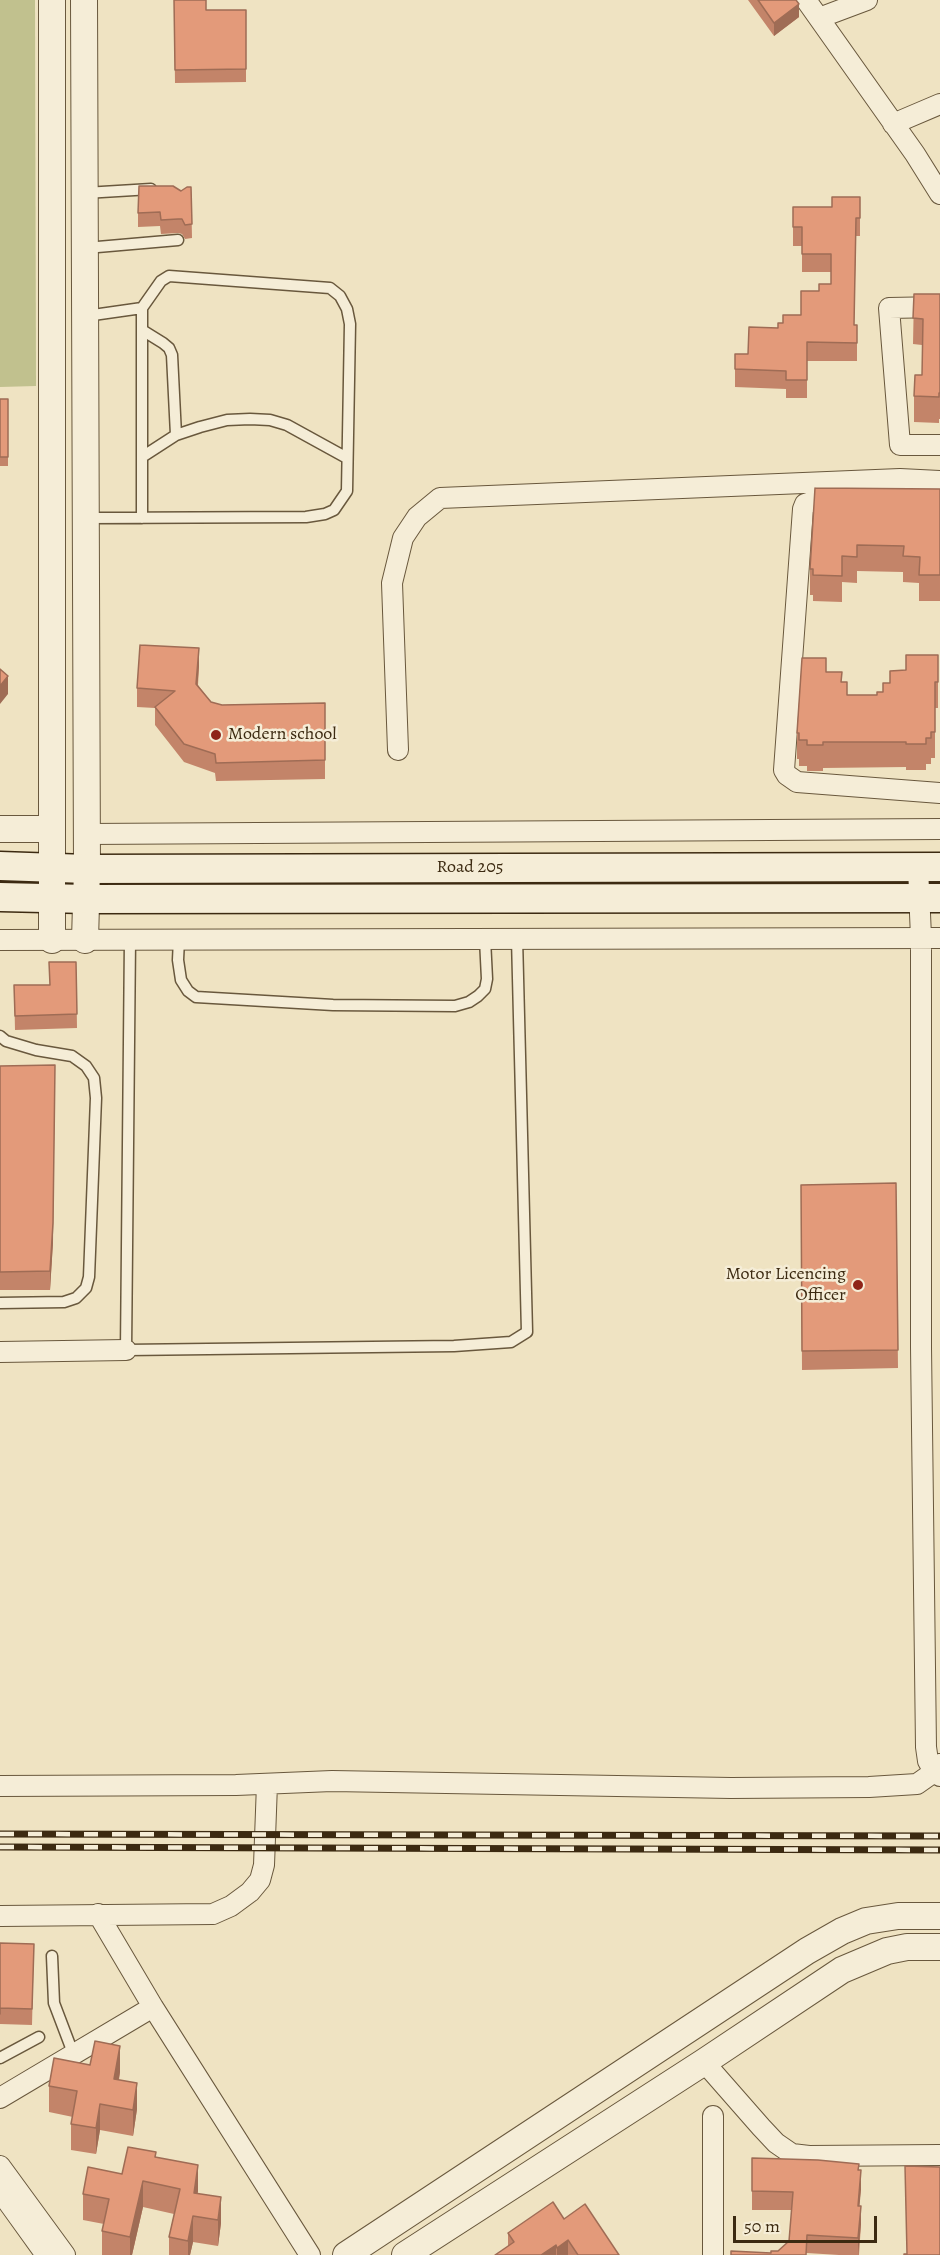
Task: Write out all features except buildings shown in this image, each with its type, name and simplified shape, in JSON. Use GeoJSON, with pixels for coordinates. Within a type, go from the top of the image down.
{"type":"FeatureCollection","features":[{"type":"Feature","properties":{"kind":"main road","name":"Road 205"},"geometry":{"type":"LineString","coordinates":[[0,867],[87,869],[929,867]]}},
{"type":"Feature","properties":{"kind":"main road","name":"Road 205"},"geometry":{"type":"LineString","coordinates":[[0,897],[87,899],[929,898]]}},
{"type":"Feature","properties":{"kind":"street"},"geometry":{"type":"LineString","coordinates":[[52,0],[52,940]]}},
{"type":"Feature","properties":{"kind":"street"},"geometry":{"type":"LineString","coordinates":[[84,0],[87,834],[85,940]]}},
{"type":"Feature","properties":{"kind":"street"},"geometry":{"type":"LineString","coordinates":[[806,0],[939,189]]}},
{"type":"Feature","properties":{"kind":"street"},"geometry":{"type":"LineString","coordinates":[[819,18],[867,0]]}},
{"type":"Feature","properties":{"kind":"street"},"geometry":{"type":"LineString","coordinates":[[893,124],[940,104]]}},
{"type":"Feature","properties":{"kind":"street"},"geometry":{"type":"LineString","coordinates":[[940,307],[889,308],[900,446],[940,445]]}},
{"type":"Feature","properties":{"kind":"street"},"geometry":{"type":"LineString","coordinates":[[398,750],[392,583],[404,538],[417,517],[440,498],[900,479],[940,481]]}},
{"type":"Feature","properties":{"kind":"street"},"geometry":{"type":"LineString","coordinates":[[858,502],[811,502],[805,504],[803,509],[784,770],[797,782],[940,793]]}},
{"type":"Feature","properties":{"kind":"street"},"geometry":{"type":"LineString","coordinates":[[0,829],[52,829]]}},
{"type":"Feature","properties":{"kind":"street"},"geometry":{"type":"LineString","coordinates":[[87,834],[940,829]]}},
{"type":"Feature","properties":{"kind":"street"},"geometry":{"type":"LineString","coordinates":[[0,1786],[267,1784],[332,1781],[869,1787],[917,1784],[938,1771],[928,1761],[926,1747],[921,1336],[930,938],[929,867]]}},
{"type":"Feature","properties":{"kind":"street"},"geometry":{"type":"LineString","coordinates":[[0,940],[930,938]]}},
{"type":"Feature","properties":{"kind":"street"},"geometry":{"type":"LineString","coordinates":[[0,1352],[126,1350]]}},
{"type":"Feature","properties":{"kind":"street"},"geometry":{"type":"LineString","coordinates":[[0,1916],[213,1914],[231,1906],[250,1892],[260,1880],[264,1865],[267,1784]]}},
{"type":"Feature","properties":{"kind":"street"},"geometry":{"type":"LineString","coordinates":[[98,1914],[153,2007],[310,2255]]}},
{"type":"Feature","properties":{"kind":"street"},"geometry":{"type":"LineString","coordinates":[[346,2255],[807,1951],[842,1931],[866,1921],[898,1916],[940,1916]]}},
{"type":"Feature","properties":{"kind":"street"},"geometry":{"type":"LineString","coordinates":[[405,2255],[842,1970],[869,1957],[907,1947],[940,1947]]}},
{"type":"Feature","properties":{"kind":"street"},"geometry":{"type":"LineString","coordinates":[[0,2097],[153,2007]]}},
{"type":"Feature","properties":{"kind":"street"},"geometry":{"type":"LineString","coordinates":[[704,2062],[776,2143],[792,2154],[809,2156],[940,2155]]}},
{"type":"Feature","properties":{"kind":"street"},"geometry":{"type":"LineString","coordinates":[[713,2116],[713,2255]]}},
{"type":"Feature","properties":{"kind":"street"},"geometry":{"type":"LineString","coordinates":[[0,2166],[65,2255]]}},
{"type":"Feature","properties":{"kind":"street"},"geometry":{"type":"LineString","coordinates":[[0,2191],[46,2255]]}},
{"type":"Feature","properties":{"kind":"lane"},"geometry":{"type":"LineString","coordinates":[[85,193],[161,189]]}},
{"type":"Feature","properties":{"kind":"lane"},"geometry":{"type":"LineString","coordinates":[[85,248],[178,240]]}},
{"type":"Feature","properties":{"kind":"lane"},"geometry":{"type":"LineString","coordinates":[[86,518],[142,518],[306,517],[334,510],[347,491],[350,324],[347,309],[340,296],[330,288],[169,276],[161,281],[142,308],[142,518]]}},
{"type":"Feature","properties":{"kind":"lane"},"geometry":{"type":"LineString","coordinates":[[85,316],[142,308]]}},
{"type":"Feature","properties":{"kind":"lane"},"geometry":{"type":"LineString","coordinates":[[142,330],[163,343],[172,355],[176,435]]}},
{"type":"Feature","properties":{"kind":"lane"},"geometry":{"type":"LineString","coordinates":[[142,457],[176,435],[227,420],[250,418],[287,425],[309,435],[347,458]]}},
{"type":"Feature","properties":{"kind":"lane"},"geometry":{"type":"LineString","coordinates":[[130,939],[126,1350],[454,1346],[511,1342],[526,1332],[518,938]]}},
{"type":"Feature","properties":{"kind":"lane"},"geometry":{"type":"LineString","coordinates":[[179,939],[178,960],[181,980],[188,991],[196,997],[333,1005],[455,1006],[470,1002],[485,988],[485,939]]}},
{"type":"Feature","properties":{"kind":"lane"},"geometry":{"type":"LineString","coordinates":[[0,1035],[6,1041],[36,1050],[72,1056],[86,1066],[94,1078],[96,1098],[86,1288],[76,1298],[64,1302],[0,1303]]}},
{"type":"Feature","properties":{"kind":"lane"},"geometry":{"type":"LineString","coordinates":[[52,1956],[54,2003],[73,2053]]}},
{"type":"Feature","properties":{"kind":"lane"},"geometry":{"type":"LineString","coordinates":[[0,2058],[39,2037]]}},
{"type":"Feature","properties":{"kind":"green space"},"geometry":{"type":"Polygon","coordinates":[[[0,0],[35,0],[36,386],[0,387],[0,0]]]}},
{"type":"Feature","properties":{"kind":"railway"},"geometry":{"type":"LineString","coordinates":[[0,1834],[940,1836]]}},
{"type":"Feature","properties":{"kind":"railway"},"geometry":{"type":"LineString","coordinates":[[0,1847],[940,1850]]}},
{"type":"Feature","properties":{"kind":"place","name":"Modern school"},"geometry":{"type":"Point","coordinates":[216,735]}},
{"type":"Feature","properties":{"kind":"place","name":"Motor Licencing Officer"},"geometry":{"type":"Point","coordinates":[858,1285]}}]}
